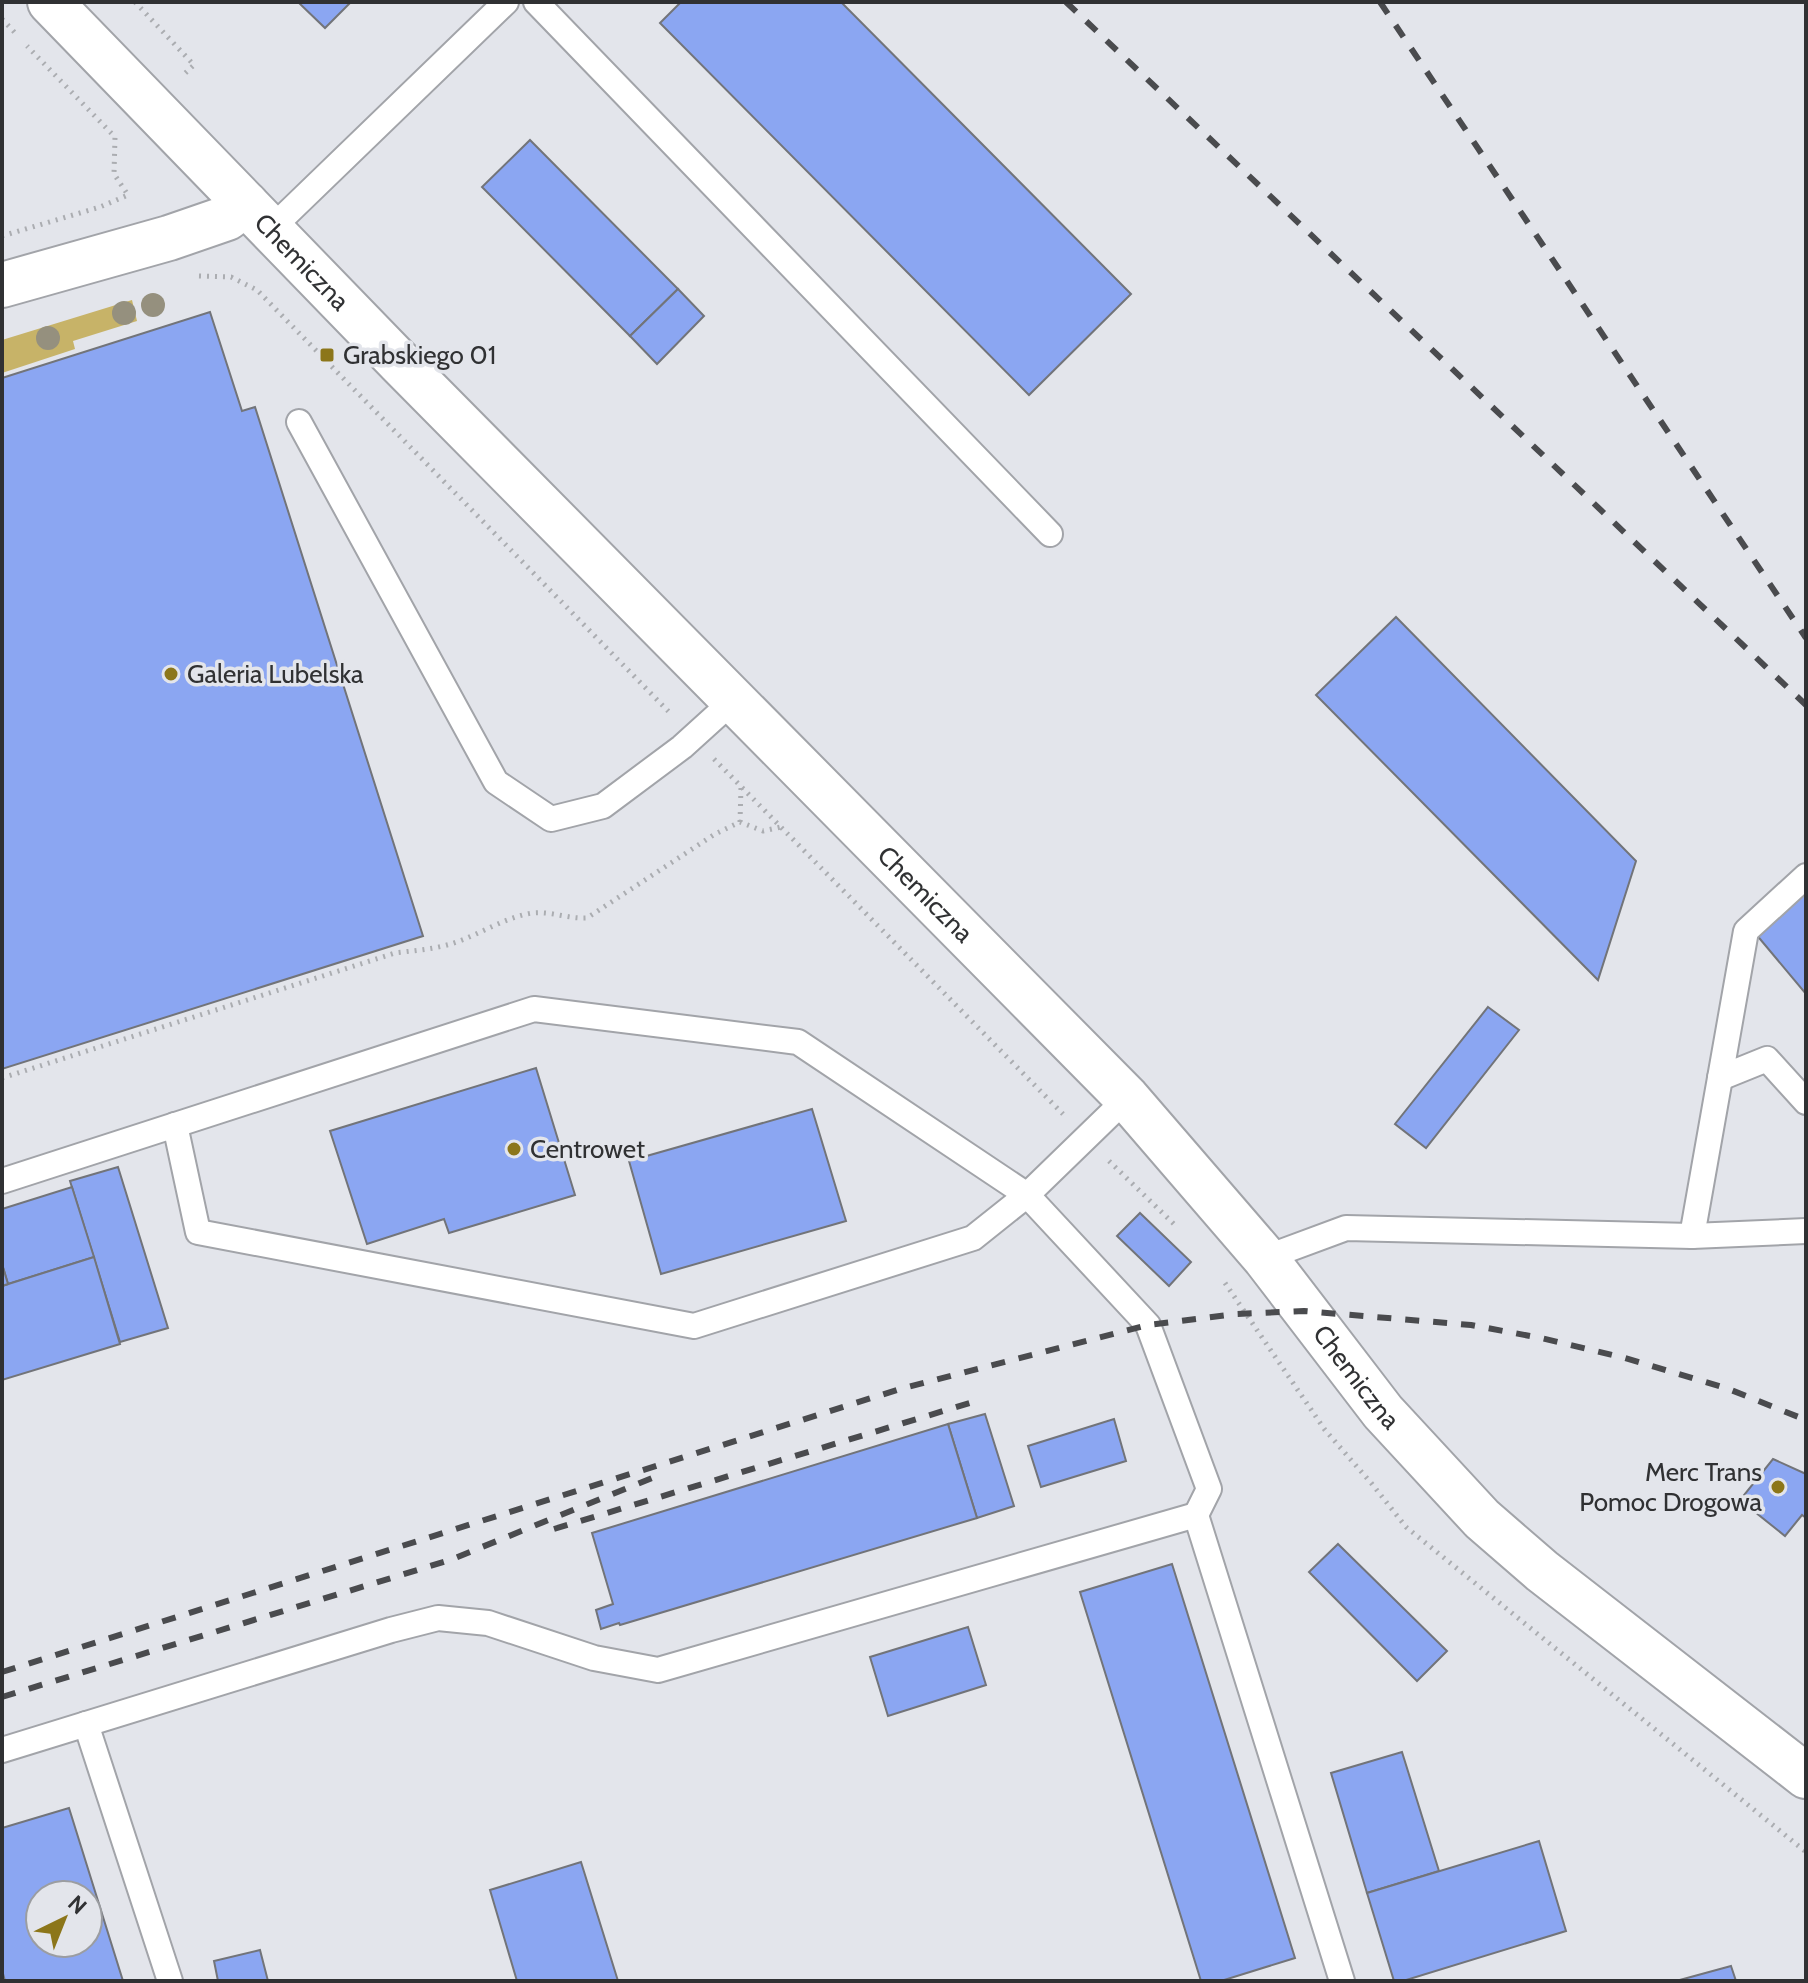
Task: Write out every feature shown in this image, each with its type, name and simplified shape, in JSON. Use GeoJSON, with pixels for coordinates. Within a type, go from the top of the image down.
{"type":"FeatureCollection","features":[{"type":"Feature","properties":{"kind":"street","name":"Chemiczna"},"geometry":{"type":"LineString","coordinates":[[50,2],[1127,1098],[1265,1258],[1383,1412],[1482,1519],[1542,1571],[1806,1776]]}},
{"type":"Feature","properties":{"kind":"street"},"geometry":{"type":"LineString","coordinates":[[2,285],[169,238],[227,218],[258,217]]}},
{"type":"Feature","properties":{"kind":"lane"},"geometry":{"type":"LineString","coordinates":[[258,217],[506,2]]}},
{"type":"Feature","properties":{"kind":"lane"},"geometry":{"type":"LineString","coordinates":[[536,2],[1050,534]]}},
{"type":"Feature","properties":{"kind":"lane"},"geometry":{"type":"LineString","coordinates":[[299,422],[496,782],[551,819],[603,806],[693,737],[735,699]]}},
{"type":"Feature","properties":{"kind":"lane"},"geometry":{"type":"LineString","coordinates":[[1692,1236],[1746,931],[1806,876]]}},
{"type":"Feature","properties":{"kind":"lane"},"geometry":{"type":"LineString","coordinates":[[2,1181],[534,1009],[798,1042],[1027,1195],[1148,1325],[1209,1489],[1196,1515],[1342,1981]]}},
{"type":"Feature","properties":{"kind":"lane"},"geometry":{"type":"LineString","coordinates":[[1720,1078],[1767,1059],[1806,1102]]}},
{"type":"Feature","properties":{"kind":"lane"},"geometry":{"type":"LineString","coordinates":[[175,1125],[198,1232],[694,1326],[973,1238],[1027,1195],[1127,1098]]}},
{"type":"Feature","properties":{"kind":"lane"},"geometry":{"type":"LineString","coordinates":[[1265,1258],[1346,1228],[1692,1236],[1806,1231]]}},
{"type":"Feature","properties":{"kind":"lane"},"geometry":{"type":"LineString","coordinates":[[2,1750],[438,1618],[488,1623],[594,1658],[658,1670],[1196,1515]]}},
{"type":"Feature","properties":{"kind":"lane"},"geometry":{"type":"LineString","coordinates":[[86,1724],[170,1981]]}},
{"type":"Feature","properties":{"kind":"path"},"geometry":{"type":"LineString","coordinates":[[2,19],[115,137],[114,174],[128,195],[100,207],[2,236]]}},
{"type":"Feature","properties":{"kind":"path"},"geometry":{"type":"LineString","coordinates":[[188,277],[231,277],[257,290],[1086,1138]]}},
{"type":"Feature","properties":{"kind":"path"},"geometry":{"type":"LineString","coordinates":[[740,822],[741,786]]}},
{"type":"Feature","properties":{"kind":"path"},"geometry":{"type":"LineString","coordinates":[[2,1078],[395,953],[436,949],[505,920],[530,913],[553,912],[576,919],[587,918],[715,834],[740,822],[763,831],[782,827]]}},
{"type":"Feature","properties":{"kind":"shaded area"},"geometry":{"type":"Polygon","coordinates":[[[132,300],[137,321],[73,341],[75,349],[2,373],[2,340],[132,300]]]}},
{"type":"Feature","properties":{"kind":"building"},"geometry":{"type":"Polygon","coordinates":[[[298,2],[351,2],[325,28],[298,2]]]}},
{"type":"Feature","properties":{"kind":"building"},"geometry":{"type":"Polygon","coordinates":[[[681,2],[841,2],[1131,294],[1029,395],[660,23],[681,2]]]}},
{"type":"Feature","properties":{"kind":"building"},"geometry":{"type":"Polygon","coordinates":[[[530,140],[678,289],[630,336],[482,187],[530,140]]]}},
{"type":"Feature","properties":{"kind":"building"},"geometry":{"type":"Polygon","coordinates":[[[678,289],[704,316],[657,364],[630,336],[678,289]]]}},
{"type":"Feature","properties":{"kind":"building","name":"Galeria Lubelska"},"geometry":{"type":"Polygon","coordinates":[[[210,312],[242,411],[255,407],[423,936],[2,1069],[2,378],[210,312]]]}},
{"type":"Feature","properties":{"kind":"building"},"geometry":{"type":"Polygon","coordinates":[[[1396,617],[1636,861],[1598,980],[1316,695],[1396,617]]]}},
{"type":"Feature","properties":{"kind":"building"},"geometry":{"type":"Polygon","coordinates":[[[1806,889],[1806,994],[1755,933],[1806,889]]]}},
{"type":"Feature","properties":{"kind":"building"},"geometry":{"type":"Polygon","coordinates":[[[1488,1007],[1519,1030],[1426,1148],[1395,1124],[1488,1007]]]}},
{"type":"Feature","properties":{"kind":"building"},"geometry":{"type":"Polygon","coordinates":[[[536,1068],[575,1195],[449,1233],[444,1219],[367,1244],[330,1131],[536,1068]]]}},
{"type":"Feature","properties":{"kind":"building"},"geometry":{"type":"Polygon","coordinates":[[[812,1109],[846,1221],[661,1274],[629,1161],[812,1109]]]}},
{"type":"Feature","properties":{"kind":"building"},"geometry":{"type":"Polygon","coordinates":[[[118,1167],[168,1328],[120,1342],[70,1181],[118,1167]]]}},
{"type":"Feature","properties":{"kind":"building"},"geometry":{"type":"Polygon","coordinates":[[[72,1187],[94,1257],[8,1284],[2,1264],[2,1209],[72,1187]]]}},
{"type":"Feature","properties":{"kind":"building"},"geometry":{"type":"Polygon","coordinates":[[[1140,1213],[1191,1262],[1169,1286],[1117,1236],[1140,1213]]]}},
{"type":"Feature","properties":{"kind":"building"},"geometry":{"type":"Polygon","coordinates":[[[94,1257],[120,1344],[2,1380],[2,1286],[94,1257]]]}},
{"type":"Feature","properties":{"kind":"building"},"geometry":{"type":"Polygon","coordinates":[[[2,1264],[8,1284],[2,1286],[2,1264]]]}},
{"type":"Feature","properties":{"kind":"building"},"geometry":{"type":"Polygon","coordinates":[[[985,1414],[1014,1506],[977,1518],[948,1424],[985,1414]]]}},
{"type":"Feature","properties":{"kind":"building"},"geometry":{"type":"Polygon","coordinates":[[[1114,1419],[1126,1461],[1041,1487],[1028,1446],[1114,1419]]]}},
{"type":"Feature","properties":{"kind":"building"},"geometry":{"type":"Polygon","coordinates":[[[948,1424],[977,1518],[601,1629],[596,1610],[613,1604],[592,1533],[948,1424]]]}},
{"type":"Feature","properties":{"kind":"building","name":"Merc Trans Pomoc Drogowa"},"geometry":{"type":"Polygon","coordinates":[[[1773,1459],[1806,1474],[1806,1518],[1802,1515],[1785,1536],[1740,1500],[1773,1459]]]}},
{"type":"Feature","properties":{"kind":"building"},"geometry":{"type":"Polygon","coordinates":[[[1338,1544],[1447,1651],[1417,1681],[1309,1572],[1338,1544]]]}},
{"type":"Feature","properties":{"kind":"building"},"geometry":{"type":"Polygon","coordinates":[[[1172,1564],[1295,1958],[1221,1981],[1201,1981],[1080,1592],[1172,1564]]]}},
{"type":"Feature","properties":{"kind":"building"},"geometry":{"type":"Polygon","coordinates":[[[968,1627],[986,1685],[888,1716],[870,1657],[968,1627]]]}},
{"type":"Feature","properties":{"kind":"building"},"geometry":{"type":"Polygon","coordinates":[[[1402,1752],[1439,1871],[1367,1893],[1331,1773],[1402,1752]]]}},
{"type":"Feature","properties":{"kind":"building"},"geometry":{"type":"Polygon","coordinates":[[[69,1808],[91,1879],[24,1879],[24,1959],[104,1959],[104,1920],[123,1981],[5,1981],[2,1970],[2,1828],[69,1808]]]}},
{"type":"Feature","properties":{"kind":"building"},"geometry":{"type":"Polygon","coordinates":[[[1539,1841],[1566,1931],[1403,1981],[1394,1981],[1367,1893],[1539,1841]]]}},
{"type":"Feature","properties":{"kind":"building"},"geometry":{"type":"Polygon","coordinates":[[[581,1862],[618,1981],[517,1981],[490,1890],[581,1862]]]}},
{"type":"Feature","properties":{"kind":"building"},"geometry":{"type":"Polygon","coordinates":[[[260,1950],[268,1981],[218,1981],[214,1961],[260,1950]]]}},
{"type":"Feature","properties":{"kind":"building"},"geometry":{"type":"Polygon","coordinates":[[[1731,1966],[1736,1981],[1676,1981],[1731,1966]]]}},
{"type":"Feature","properties":{"kind":"railway"},"geometry":{"type":"LineString","coordinates":[[1066,2],[1806,705]]}},
{"type":"Feature","properties":{"kind":"railway"},"geometry":{"type":"LineString","coordinates":[[1380,2],[1806,638]]}},
{"type":"Feature","properties":{"kind":"railway"},"geometry":{"type":"LineString","coordinates":[[2,1672],[900,1389],[1148,1325],[1236,1314],[1304,1311],[1471,1325],[1625,1358],[1726,1388],[1806,1420]]}},
{"type":"Feature","properties":{"kind":"railway"},"geometry":{"type":"LineString","coordinates":[[554,1529],[973,1402]]}},
{"type":"Feature","properties":{"kind":"railway"},"geometry":{"type":"LineString","coordinates":[[2,1697],[450,1560],[652,1478]]}},
{"type":"Feature","properties":{"kind":"place","name":"Grabskiego 01"},"geometry":{"type":"Point","coordinates":[327,355]}},
{"type":"Feature","properties":{"kind":"place","name":"Galeria Lubelska"},"geometry":{"type":"Point","coordinates":[171,674]}},
{"type":"Feature","properties":{"kind":"place","name":"Centrowet"},"geometry":{"type":"Point","coordinates":[514,1149]}},
{"type":"Feature","properties":{"kind":"place","name":"Merc Trans Pomoc Drogowa"},"geometry":{"type":"Point","coordinates":[1778,1487]}}]}
